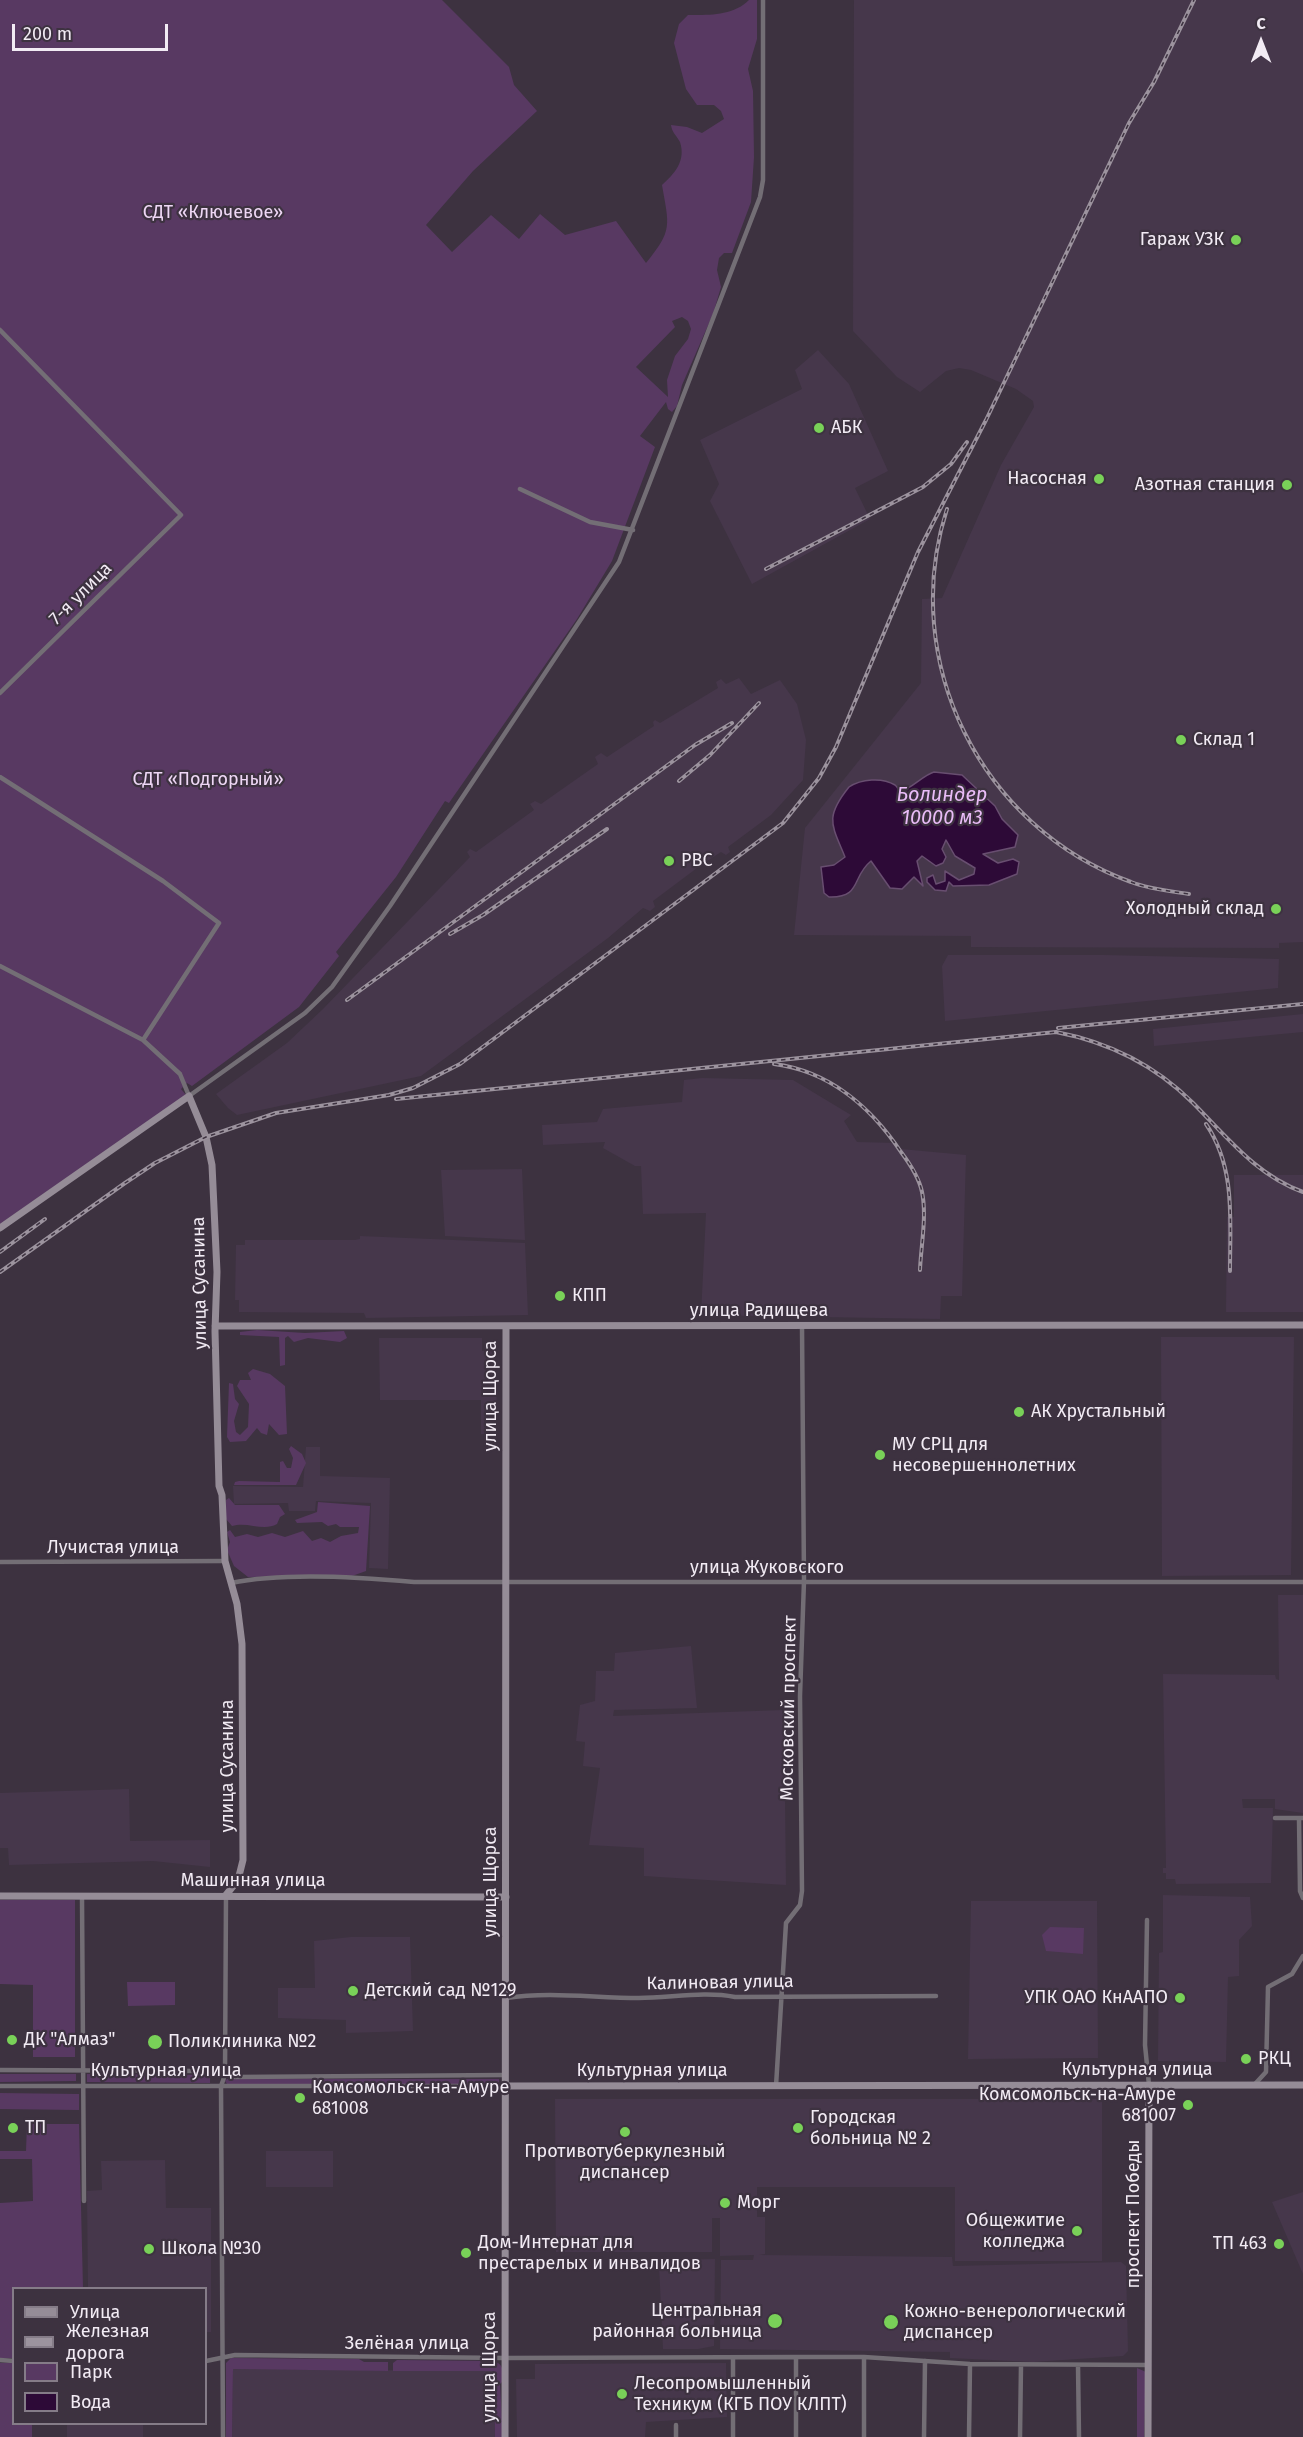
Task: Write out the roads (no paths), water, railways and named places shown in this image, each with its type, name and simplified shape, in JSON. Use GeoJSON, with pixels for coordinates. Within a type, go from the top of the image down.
{"type":"FeatureCollection","features":[{"type":"Feature","properties":{"kind":"street"},"geometry":{"type":"LineString","coordinates":[[0,1228],[305,1013],[332,987],[390,906],[598,596],[619,562],[633,530],[760,197],[763,0]]}},
{"type":"Feature","properties":{"kind":"street","name":"7-я улица"},"geometry":{"type":"LineString","coordinates":[[0,330],[181,515],[0,693]]}},
{"type":"Feature","properties":{"kind":"street"},"geometry":{"type":"LineString","coordinates":[[520,489],[590,522],[633,530]]}},
{"type":"Feature","properties":{"kind":"street"},"geometry":{"type":"LineString","coordinates":[[0,777],[163,881],[219,923],[143,1040]]}},
{"type":"Feature","properties":{"kind":"street"},"geometry":{"type":"LineString","coordinates":[[0,966],[143,1040],[180,1074],[189,1096]]}},
{"type":"Feature","properties":{"kind":"street","name":"улица Сусанина"},"geometry":{"type":"LineString","coordinates":[[189,1096],[206,1137],[212,1165],[217,1272],[215,1326],[219,1486],[222,1495],[225,1561],[237,1604],[243,1644],[243,1860],[238,1880],[226,1895],[225,2075],[221,2086],[223,2437]]}},
{"type":"Feature","properties":{"kind":"street","name":"улица Радищева"},"geometry":{"type":"LineString","coordinates":[[215,1326],[1303,1325]]}},
{"type":"Feature","properties":{"kind":"street","name":"улица Щорса"},"geometry":{"type":"LineString","coordinates":[[505,2437],[506,1326]]}},
{"type":"Feature","properties":{"kind":"street","name":"Московский проспект"},"geometry":{"type":"LineString","coordinates":[[776,2086],[786,1923],[800,1905],[802,1891],[800,1696],[804,1581],[802,1326]]}},
{"type":"Feature","properties":{"kind":"street","name":"Лучистая улица"},"geometry":{"type":"LineString","coordinates":[[0,1562],[225,1561]]}},
{"type":"Feature","properties":{"kind":"street","name":"улица Жуковского"},"geometry":{"type":"LineString","coordinates":[[231,1583],[250,1579],[305,1578],[414,1582],[1303,1582]]}},
{"type":"Feature","properties":{"kind":"street"},"geometry":{"type":"LineString","coordinates":[[1275,1818],[1301,1818],[1300,1891],[1303,1898]]}},
{"type":"Feature","properties":{"kind":"street","name":"Машинная улица"},"geometry":{"type":"LineString","coordinates":[[0,1896],[506,1897]]}},
{"type":"Feature","properties":{"kind":"street"},"geometry":{"type":"LineString","coordinates":[[82,1897],[84,2201]]}},
{"type":"Feature","properties":{"kind":"street","name":"проспект Победы"},"geometry":{"type":"LineString","coordinates":[[1147,1920],[1145,2045],[1149,2085],[1148,2437]]}},
{"type":"Feature","properties":{"kind":"street"},"geometry":{"type":"LineString","coordinates":[[1256,2084],[1266,2072],[1268,1987],[1292,1974],[1303,1956]]}},
{"type":"Feature","properties":{"kind":"street","name":"Калиновая улица"},"geometry":{"type":"LineString","coordinates":[[506,1998],[541,1993],[636,1998],[681,1998],[717,1994],[735,1997],[936,1996]]}},
{"type":"Feature","properties":{"kind":"street","name":"Культурная улица"},"geometry":{"type":"LineString","coordinates":[[0,2070],[206,2071],[225,2075],[505,2075]]}},
{"type":"Feature","properties":{"kind":"street","name":"Культурная улица"},"geometry":{"type":"LineString","coordinates":[[0,2086],[1303,2085]]}},
{"type":"Feature","properties":{"kind":"street","name":"Зелёная улица"},"geometry":{"type":"LineString","coordinates":[[207,2361],[235,2355],[505,2358],[796,2356],[864,2357],[970,2364],[1149,2365]]}},
{"type":"Feature","properties":{"kind":"street"},"geometry":{"type":"LineString","coordinates":[[796,2356],[796,2437]]}},
{"type":"Feature","properties":{"kind":"street"},"geometry":{"type":"LineString","coordinates":[[864,2357],[864,2437]]}},
{"type":"Feature","properties":{"kind":"street"},"geometry":{"type":"LineString","coordinates":[[733,2358],[733,2437]]}},
{"type":"Feature","properties":{"kind":"street"},"geometry":{"type":"LineString","coordinates":[[924,2437],[925,2361]]}},
{"type":"Feature","properties":{"kind":"street"},"geometry":{"type":"LineString","coordinates":[[969,2437],[970,2364]]}},
{"type":"Feature","properties":{"kind":"street"},"geometry":{"type":"LineString","coordinates":[[1020,2437],[1022,2365]]}},
{"type":"Feature","properties":{"kind":"street"},"geometry":{"type":"LineString","coordinates":[[1078,2365],[1079,2437]]}},
{"type":"Feature","properties":{"kind":"street"},"geometry":{"type":"LineString","coordinates":[[676,2425],[676,2437]]}},
{"type":"Feature","properties":{"kind":"water","name":"Болиндер 10000 м3"},"geometry":{"type":"Polygon","coordinates":[[[934,772],[962,775],[995,806],[1002,819],[1018,835],[1015,847],[983,854],[998,863],[1013,859],[1019,862],[1017,874],[989,885],[953,886],[949,882],[946,891],[935,890],[927,882],[927,878],[933,875],[936,884],[945,881],[945,871],[959,880],[974,874],[975,868],[955,856],[946,840],[942,849],[946,857],[943,863],[936,866],[922,856],[917,861],[923,886],[914,877],[902,889],[890,888],[871,861],[847,894],[829,897],[824,893],[821,867],[834,865],[845,857],[834,829],[833,814],[849,787],[859,782],[878,780],[890,782],[899,790],[905,790],[934,772]]]}},
{"type":"Feature","properties":{"kind":"railway"},"geometry":{"type":"LineString","coordinates":[[0,1272],[155,1163],[206,1137],[276,1113],[389,1095],[413,1088],[460,1064],[783,823],[819,778],[836,747],[918,552],[986,420],[1129,123],[1154,82],[1194,0]]}},
{"type":"Feature","properties":{"kind":"railway"},"geometry":{"type":"LineString","coordinates":[[766,569],[923,487],[951,464],[967,442]]}},
{"type":"Feature","properties":{"kind":"railway"},"geometry":{"type":"LineString","coordinates":[[947,509],[935,566],[934,624],[944,680],[964,732],[994,780],[1032,822],[1078,857],[1131,882],[1159,890],[1189,894]]}},
{"type":"Feature","properties":{"kind":"railway"},"geometry":{"type":"LineString","coordinates":[[679,781],[710,755],[759,703]]}},
{"type":"Feature","properties":{"kind":"railway"},"geometry":{"type":"LineString","coordinates":[[347,1000],[695,745],[732,723]]}},
{"type":"Feature","properties":{"kind":"railway"},"geometry":{"type":"LineString","coordinates":[[450,934],[483,915],[607,829]]}},
{"type":"Feature","properties":{"kind":"railway"},"geometry":{"type":"LineString","coordinates":[[1058,1028],[1303,1004]]}},
{"type":"Feature","properties":{"kind":"railway"},"geometry":{"type":"LineString","coordinates":[[396,1099],[1056,1032],[1094,1042],[1147,1066],[1178,1089],[1243,1154],[1271,1176],[1303,1192]]}},
{"type":"Feature","properties":{"kind":"railway"},"geometry":{"type":"LineString","coordinates":[[774,1064],[813,1074],[847,1094],[876,1120],[914,1171],[919,1181],[923,1201],[924,1221],[920,1270]]}},
{"type":"Feature","properties":{"kind":"railway"},"geometry":{"type":"LineString","coordinates":[[1206,1124],[1216,1141],[1227,1177],[1230,1214],[1230,1271]]}},
{"type":"Feature","properties":{"kind":"railway"},"geometry":{"type":"LineString","coordinates":[[0,1252],[45,1219]]}},
{"type":"Feature","properties":{"kind":"place","name":"Гараж УЗК"},"geometry":{"type":"Point","coordinates":[1236,240]}},
{"type":"Feature","properties":{"kind":"place","name":"АБК"},"geometry":{"type":"Point","coordinates":[819,428]}},
{"type":"Feature","properties":{"kind":"place","name":"Насосная"},"geometry":{"type":"Point","coordinates":[1099,479]}},
{"type":"Feature","properties":{"kind":"place","name":"Азотная станция"},"geometry":{"type":"Point","coordinates":[1287,485]}},
{"type":"Feature","properties":{"kind":"place","name":"Склад 1"},"geometry":{"type":"Point","coordinates":[1181,740]}},
{"type":"Feature","properties":{"kind":"place","name":"РВС"},"geometry":{"type":"Point","coordinates":[669,861]}},
{"type":"Feature","properties":{"kind":"place","name":"Холодный склад"},"geometry":{"type":"Point","coordinates":[1276,909]}},
{"type":"Feature","properties":{"kind":"place","name":"КПП"},"geometry":{"type":"Point","coordinates":[560,1296]}},
{"type":"Feature","properties":{"kind":"place","name":"АК Хрустальный"},"geometry":{"type":"Point","coordinates":[1019,1412]}},
{"type":"Feature","properties":{"kind":"place","name":"МУ СРЦ для несовершеннолетних"},"geometry":{"type":"Point","coordinates":[880,1455]}},
{"type":"Feature","properties":{"kind":"place","name":"Детский сад №129"},"geometry":{"type":"Point","coordinates":[353,1991]}},
{"type":"Feature","properties":{"kind":"place","name":"УПК ОАО КнААПО"},"geometry":{"type":"Point","coordinates":[1180,1998]}},
{"type":"Feature","properties":{"kind":"place","name":"ДК \"Алмаз\""},"geometry":{"type":"Point","coordinates":[12,2040]}},
{"type":"Feature","properties":{"kind":"place","name":"Поликлиника №2"},"geometry":{"type":"Point","coordinates":[155,2042]}},
{"type":"Feature","properties":{"kind":"place","name":"РКЦ"},"geometry":{"type":"Point","coordinates":[1246,2059]}},
{"type":"Feature","properties":{"kind":"place","name":"Комсомольск-на-Амуре 681008"},"geometry":{"type":"Point","coordinates":[300,2098]}},
{"type":"Feature","properties":{"kind":"place","name":"Комсомольск-на-Амуре 681007"},"geometry":{"type":"Point","coordinates":[1188,2105]}},
{"type":"Feature","properties":{"kind":"place","name":"ТП"},"geometry":{"type":"Point","coordinates":[13,2128]}},
{"type":"Feature","properties":{"kind":"place","name":"Городская больница № 2"},"geometry":{"type":"Point","coordinates":[798,2128]}},
{"type":"Feature","properties":{"kind":"place","name":"Противотуберкулезный диспансер"},"geometry":{"type":"Point","coordinates":[625,2132]}},
{"type":"Feature","properties":{"kind":"place","name":"Морг"},"geometry":{"type":"Point","coordinates":[725,2203]}},
{"type":"Feature","properties":{"kind":"place","name":"Общежитие колледжа"},"geometry":{"type":"Point","coordinates":[1077,2231]}},
{"type":"Feature","properties":{"kind":"place","name":"ТП 463"},"geometry":{"type":"Point","coordinates":[1279,2244]}},
{"type":"Feature","properties":{"kind":"place","name":"Школа №30"},"geometry":{"type":"Point","coordinates":[149,2249]}},
{"type":"Feature","properties":{"kind":"place","name":"Дом-Интернат для престарелых и инвалидов"},"geometry":{"type":"Point","coordinates":[466,2253]}},
{"type":"Feature","properties":{"kind":"place","name":"Центральная районная больница"},"geometry":{"type":"Point","coordinates":[775,2321]}},
{"type":"Feature","properties":{"kind":"place","name":"Кожно-венерологический диспансер"},"geometry":{"type":"Point","coordinates":[891,2322]}},
{"type":"Feature","properties":{"kind":"place","name":"Лесопромышленный Техникум (КГБ ПОУ КЛПТ)"},"geometry":{"type":"Point","coordinates":[622,2394]}},
{"type":"Feature","properties":{"kind":"park label","name":"СДТ «Ключевое»"},"geometry":{"type":"Point","coordinates":[213,213]}},
{"type":"Feature","properties":{"kind":"park label","name":"СДТ «Подгорный»"},"geometry":{"type":"Point","coordinates":[208,780]}}]}
